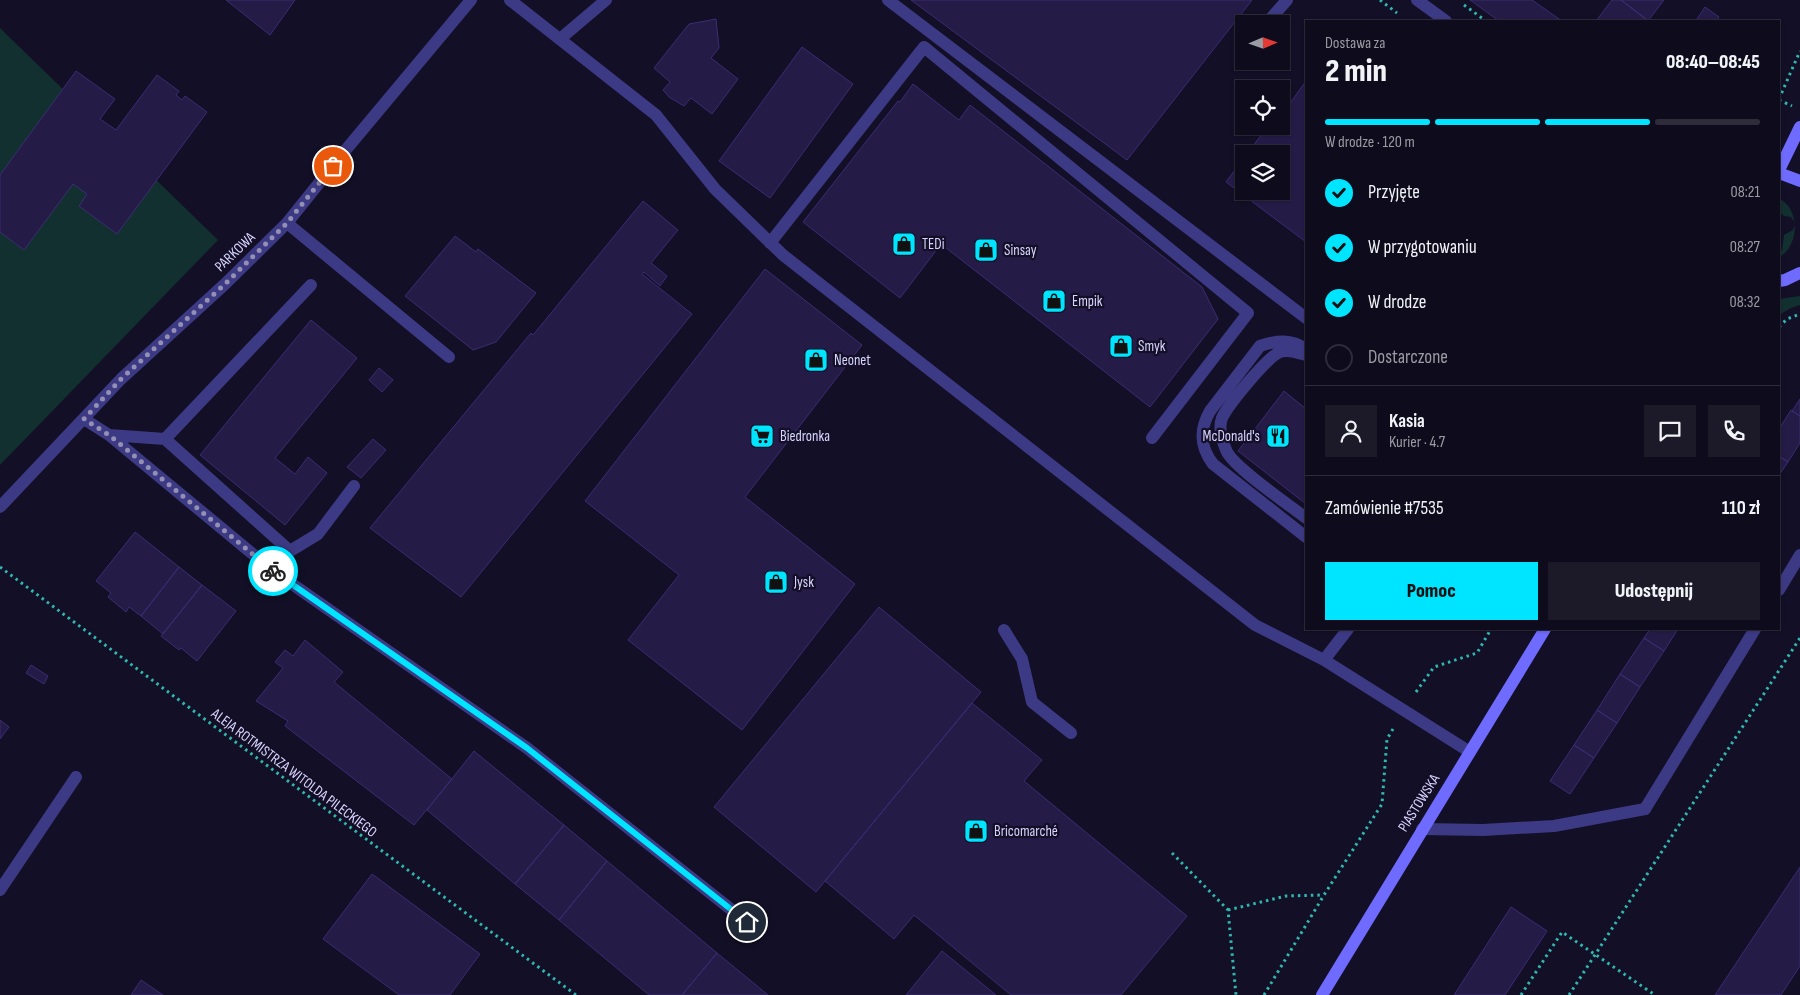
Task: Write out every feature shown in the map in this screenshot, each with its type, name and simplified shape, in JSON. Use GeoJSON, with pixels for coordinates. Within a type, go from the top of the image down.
{"type":"FeatureCollection","features":[{"type":"Feature","properties":{"kind":"street","name":"PARKOWA"},"geometry":{"type":"LineString","coordinates":[[0,507],[121,379],[225,284],[287,223],[471,0]]}},
{"type":"Feature","properties":{"kind":"street"},"geometry":{"type":"LineString","coordinates":[[510,0],[656,115],[715,189],[783,255],[1255,625],[1324,660],[1470,752]]}},
{"type":"Feature","properties":{"kind":"street"},"geometry":{"type":"LineString","coordinates":[[560,40],[606,0]]}},
{"type":"Feature","properties":{"kind":"street"},"geometry":{"type":"LineString","coordinates":[[888,0],[1305,317]]}},
{"type":"Feature","properties":{"kind":"street"},"geometry":{"type":"LineString","coordinates":[[1274,15],[1287,0]]}},
{"type":"Feature","properties":{"kind":"street"},"geometry":{"type":"LineString","coordinates":[[1417,0],[1445,20]]}},
{"type":"Feature","properties":{"kind":"street"},"geometry":{"type":"LineString","coordinates":[[770,243],[924,47],[1248,313],[1152,438]]}},
{"type":"Feature","properties":{"kind":"street"},"geometry":{"type":"LineString","coordinates":[[1780,170],[1800,127]]}},
{"type":"Feature","properties":{"kind":"street"},"geometry":{"type":"LineString","coordinates":[[1780,172],[1800,181]]}},
{"type":"Feature","properties":{"kind":"street"},"geometry":{"type":"LineString","coordinates":[[287,223],[450,357]]}},
{"type":"Feature","properties":{"kind":"street"},"geometry":{"type":"LineString","coordinates":[[1780,280],[1799,275]]}},
{"type":"Feature","properties":{"kind":"street"},"geometry":{"type":"LineString","coordinates":[[165,439],[311,285]]}},
{"type":"Feature","properties":{"kind":"street"},"geometry":{"type":"LineString","coordinates":[[1305,348],[1295,343],[1284,341],[1260,346],[1210,411],[1205,419],[1201,439],[1207,456],[1213,464],[1305,537]]}},
{"type":"Feature","properties":{"kind":"street"},"geometry":{"type":"LineString","coordinates":[[1305,355],[1291,351],[1280,352],[1267,363],[1245,387],[1222,419],[1221,430],[1223,441],[1233,461],[1305,517]]}},
{"type":"Feature","properties":{"kind":"street"},"geometry":{"type":"LineString","coordinates":[[84,419],[109,435],[272,570],[527,748],[747,922]]}},
{"type":"Feature","properties":{"kind":"street"},"geometry":{"type":"LineString","coordinates":[[109,435],[165,439],[290,551],[318,534],[354,486]]}},
{"type":"Feature","properties":{"kind":"street"},"geometry":{"type":"LineString","coordinates":[[1780,588],[1800,555]]}},
{"type":"Feature","properties":{"kind":"street"},"geometry":{"type":"LineString","coordinates":[[1004,630],[1022,659],[1032,702],[1071,732]]}},
{"type":"Feature","properties":{"kind":"street"},"geometry":{"type":"LineString","coordinates":[[1324,660],[1347,630]]}},
{"type":"Feature","properties":{"kind":"street","name":"PIASTOWSKA"},"geometry":{"type":"LineString","coordinates":[[1322,995],[1544,630]]}},
{"type":"Feature","properties":{"kind":"street"},"geometry":{"type":"LineString","coordinates":[[1422,829],[1483,830],[1554,826],[1645,809],[1754,630]]}},
{"type":"Feature","properties":{"kind":"street"},"geometry":{"type":"LineString","coordinates":[[0,890],[76,777]]}},
{"type":"Feature","properties":{"kind":"path"},"geometry":{"type":"LineString","coordinates":[[1380,0],[1402,16]]}},
{"type":"Feature","properties":{"kind":"path"},"geometry":{"type":"LineString","coordinates":[[1457,0],[1485,20]]}},
{"type":"Feature","properties":{"kind":"path"},"geometry":{"type":"LineString","coordinates":[[1780,97],[1800,50]]}},
{"type":"Feature","properties":{"kind":"path"},"geometry":{"type":"LineString","coordinates":[[1780,100],[1800,110]]}},
{"type":"Feature","properties":{"kind":"path"},"geometry":{"type":"LineString","coordinates":[[1780,326],[1787,319],[1800,314]]}},
{"type":"Feature","properties":{"kind":"path","name":"ALEJA ROTMISTRZA WITOLDA PILECKIEGO"},"geometry":{"type":"LineString","coordinates":[[0,567],[576,995]]}},
{"type":"Feature","properties":{"kind":"path"},"geometry":{"type":"LineString","coordinates":[[1421,684],[1434,667],[1477,653],[1490,630]]}},
{"type":"Feature","properties":{"kind":"path"},"geometry":{"type":"LineString","coordinates":[[1569,995],[1800,638]]}},
{"type":"Feature","properties":{"kind":"path"},"geometry":{"type":"LineString","coordinates":[[1264,995],[1324,895],[1382,804],[1387,739]]}},
{"type":"Feature","properties":{"kind":"path"},"geometry":{"type":"LineString","coordinates":[[1172,853],[1228,910],[1236,995]]}},
{"type":"Feature","properties":{"kind":"path"},"geometry":{"type":"LineString","coordinates":[[1228,910],[1286,896],[1324,895]]}},
{"type":"Feature","properties":{"kind":"path"},"geometry":{"type":"LineString","coordinates":[[1521,995],[1562,932],[1655,995]]}},
{"type":"Feature","properties":{"kind":"green space"},"geometry":{"type":"Polygon","coordinates":[[[0,28],[218,240],[0,465],[0,28]]]}},
{"type":"Feature","properties":{"kind":"green space"},"geometry":{"type":"Polygon","coordinates":[[[1780,200],[1786,203],[1791,210],[1794,222],[1791,217],[1784,216],[1780,213],[1780,200]]]}},
{"type":"Feature","properties":{"kind":"green space"},"geometry":{"type":"Polygon","coordinates":[[[1794,225],[1794,236],[1791,245],[1780,256],[1784,235],[1793,230],[1794,225]]]}},
{"type":"Feature","properties":{"kind":"green space"},"geometry":{"type":"Polygon","coordinates":[[[1800,296],[1800,305],[1780,314],[1780,299],[1800,296]]]}},
{"type":"Feature","properties":{"kind":"building"},"geometry":{"type":"Polygon","coordinates":[[[226,0],[295,0],[270,35],[226,0]]]}},
{"type":"Feature","properties":{"kind":"building"},"geometry":{"type":"Polygon","coordinates":[[[911,0],[1252,0],[1240,15],[1235,15],[1235,22],[1127,160],[911,0]]]}},
{"type":"Feature","properties":{"kind":"building"},"geometry":{"type":"Polygon","coordinates":[[[1470,0],[1532,0],[1561,20],[1498,20],[1470,0]]]}},
{"type":"Feature","properties":{"kind":"building"},"geometry":{"type":"Polygon","coordinates":[[[1612,0],[1621,0],[1648,20],[1597,20],[1612,0]]]}},
{"type":"Feature","properties":{"kind":"building"},"geometry":{"type":"Polygon","coordinates":[[[1621,0],[1664,0],[1649,20],[1621,0]]]}},
{"type":"Feature","properties":{"kind":"building"},"geometry":{"type":"Polygon","coordinates":[[[1705,7],[1719,17],[1717,20],[1697,19],[1705,7]]]}},
{"type":"Feature","properties":{"kind":"building"},"geometry":{"type":"Polygon","coordinates":[[[716,19],[719,48],[711,58],[738,79],[712,114],[691,98],[684,106],[669,97],[663,90],[670,82],[654,68],[689,24],[716,19]]]}},
{"type":"Feature","properties":{"kind":"building"},"geometry":{"type":"Polygon","coordinates":[[[802,47],[853,84],[770,198],[719,161],[802,47]]]}},
{"type":"Feature","properties":{"kind":"building"},"geometry":{"type":"Polygon","coordinates":[[[76,71],[115,99],[100,119],[116,130],[157,75],[179,91],[176,95],[182,100],[185,96],[207,112],[117,234],[79,206],[87,194],[73,184],[24,250],[0,232],[0,175],[76,71]]]}},
{"type":"Feature","properties":{"kind":"building"},"geometry":{"type":"Polygon","coordinates":[[[1305,82],[1305,241],[1250,200],[1290,200],[1290,145],[1254,145],[1261,135],[1290,135],[1290,103],[1305,82]]]}},
{"type":"Feature","properties":{"kind":"building"},"geometry":{"type":"Polygon","coordinates":[[[913,84],[959,120],[970,105],[1202,287],[1218,319],[1150,407],[941,244],[900,298],[803,222],[913,84]]]}},
{"type":"Feature","properties":{"kind":"building"},"geometry":{"type":"Polygon","coordinates":[[[1235,170],[1235,189],[1226,182],[1235,170]]]}},
{"type":"Feature","properties":{"kind":"building"},"geometry":{"type":"Polygon","coordinates":[[[643,201],[678,230],[651,263],[667,276],[660,286],[644,272],[642,274],[692,314],[461,597],[370,528],[643,201]]]}},
{"type":"Feature","properties":{"kind":"building"},"geometry":{"type":"Polygon","coordinates":[[[455,236],[476,252],[478,249],[536,293],[496,342],[473,350],[405,296],[455,236]]]}},
{"type":"Feature","properties":{"kind":"building"},"geometry":{"type":"Polygon","coordinates":[[[765,269],[862,345],[745,497],[855,584],[742,730],[628,640],[679,575],[585,501],[765,269]]]}},
{"type":"Feature","properties":{"kind":"building"},"geometry":{"type":"Polygon","coordinates":[[[311,320],[357,358],[275,458],[295,474],[308,457],[327,473],[285,525],[200,455],[311,320]]]}},
{"type":"Feature","properties":{"kind":"building"},"geometry":{"type":"Polygon","coordinates":[[[379,368],[393,380],[382,392],[369,380],[379,368]]]}},
{"type":"Feature","properties":{"kind":"building","name":"McDonald's"},"geometry":{"type":"Polygon","coordinates":[[[1284,391],[1305,408],[1305,503],[1238,451],[1284,391]]]}},
{"type":"Feature","properties":{"kind":"building"},"geometry":{"type":"Polygon","coordinates":[[[1800,399],[1800,416],[1792,411],[1800,399]]]}},
{"type":"Feature","properties":{"kind":"building"},"geometry":{"type":"Polygon","coordinates":[[[1791,410],[1800,416],[1800,443],[1788,462],[1780,457],[1780,427],[1791,410]]]}},
{"type":"Feature","properties":{"kind":"building"},"geometry":{"type":"Polygon","coordinates":[[[373,439],[386,450],[361,478],[347,467],[373,439]]]}},
{"type":"Feature","properties":{"kind":"building"},"geometry":{"type":"Polygon","coordinates":[[[1780,457],[1788,462],[1780,474],[1780,457]]]}},
{"type":"Feature","properties":{"kind":"building"},"geometry":{"type":"Polygon","coordinates":[[[135,532],[179,567],[141,616],[129,607],[126,612],[108,597],[111,593],[96,581],[135,532]]]}},
{"type":"Feature","properties":{"kind":"building"},"geometry":{"type":"Polygon","coordinates":[[[179,567],[202,585],[163,634],[141,616],[179,567]]]}},
{"type":"Feature","properties":{"kind":"building"},"geometry":{"type":"Polygon","coordinates":[[[202,585],[236,611],[197,661],[181,648],[179,650],[161,636],[202,585]]]}},
{"type":"Feature","properties":{"kind":"building"},"geometry":{"type":"Polygon","coordinates":[[[879,607],[981,692],[816,892],[714,807],[879,607]]]}},
{"type":"Feature","properties":{"kind":"building"},"geometry":{"type":"Polygon","coordinates":[[[1649,630],[1677,630],[1664,651],[1644,638],[1649,630]]]}},
{"type":"Feature","properties":{"kind":"building"},"geometry":{"type":"Polygon","coordinates":[[[1644,638],[1664,651],[1640,687],[1620,674],[1644,638]]]}},
{"type":"Feature","properties":{"kind":"building"},"geometry":{"type":"Polygon","coordinates":[[[305,640],[343,672],[334,682],[452,779],[414,825],[285,726],[288,721],[256,701],[283,668],[275,662],[285,650],[293,656],[305,640]]]}},
{"type":"Feature","properties":{"kind":"building"},"geometry":{"type":"Polygon","coordinates":[[[31,665],[48,676],[44,684],[26,673],[31,665]]]}},
{"type":"Feature","properties":{"kind":"building"},"geometry":{"type":"Polygon","coordinates":[[[1620,674],[1640,687],[1617,723],[1597,710],[1620,674]]]}},
{"type":"Feature","properties":{"kind":"building","name":"Bricomarché"},"geometry":{"type":"Polygon","coordinates":[[[972,703],[1042,760],[1024,781],[1187,916],[1121,995],[1011,995],[914,915],[894,939],[825,881],[972,703]]]}},
{"type":"Feature","properties":{"kind":"building"},"geometry":{"type":"Polygon","coordinates":[[[1597,710],[1617,723],[1594,758],[1574,745],[1597,710]]]}},
{"type":"Feature","properties":{"kind":"building"},"geometry":{"type":"Polygon","coordinates":[[[0,720],[9,727],[0,739],[0,720]]]}},
{"type":"Feature","properties":{"kind":"building"},"geometry":{"type":"Polygon","coordinates":[[[1574,745],[1594,758],[1570,794],[1550,781],[1574,745]]]}},
{"type":"Feature","properties":{"kind":"building"},"geometry":{"type":"Polygon","coordinates":[[[474,751],[564,825],[515,884],[427,810],[474,751]]]}},
{"type":"Feature","properties":{"kind":"building"},"geometry":{"type":"Polygon","coordinates":[[[564,825],[607,861],[559,920],[515,884],[564,825]]]}},
{"type":"Feature","properties":{"kind":"building"},"geometry":{"type":"Polygon","coordinates":[[[607,861],[717,953],[682,995],[649,995],[559,920],[607,861]]]}},
{"type":"Feature","properties":{"kind":"building"},"geometry":{"type":"Polygon","coordinates":[[[1800,867],[1800,966],[1781,995],[1715,995],[1800,867]]]}},
{"type":"Feature","properties":{"kind":"building"},"geometry":{"type":"Polygon","coordinates":[[[372,874],[480,954],[450,995],[399,995],[323,939],[372,874]]]}},
{"type":"Feature","properties":{"kind":"building"},"geometry":{"type":"Polygon","coordinates":[[[1511,907],[1547,931],[1505,995],[1454,995],[1511,907]]]}},
{"type":"Feature","properties":{"kind":"building"},"geometry":{"type":"Polygon","coordinates":[[[942,951],[996,995],[906,995],[942,951]]]}},
{"type":"Feature","properties":{"kind":"building"},"geometry":{"type":"Polygon","coordinates":[[[717,953],[768,995],[682,995],[717,953]]]}},
{"type":"Feature","properties":{"kind":"building"},"geometry":{"type":"Polygon","coordinates":[[[141,980],[163,995],[131,995],[141,980]]]}},
{"type":"Feature","properties":{"kind":"way so far"},"geometry":{"type":"LineString","coordinates":[[273,571],[109,435],[84,419],[121,379],[225,284],[287,223],[333,166]]}},
{"type":"Feature","properties":{"kind":"place","name":"TEDi"},"geometry":{"type":"Point","coordinates":[904,244]}},
{"type":"Feature","properties":{"kind":"place","name":"Sinsay"},"geometry":{"type":"Point","coordinates":[986,250]}},
{"type":"Feature","properties":{"kind":"place","name":"Empik"},"geometry":{"type":"Point","coordinates":[1054,301]}},
{"type":"Feature","properties":{"kind":"place","name":"Smyk"},"geometry":{"type":"Point","coordinates":[1121,346]}},
{"type":"Feature","properties":{"kind":"place","name":"Neonet"},"geometry":{"type":"Point","coordinates":[816,360]}},
{"type":"Feature","properties":{"kind":"place","name":"Biedronka"},"geometry":{"type":"Point","coordinates":[762,436]}},
{"type":"Feature","properties":{"kind":"place","name":"McDonald's"},"geometry":{"type":"Point","coordinates":[1278,436]}},
{"type":"Feature","properties":{"kind":"place","name":"Jysk"},"geometry":{"type":"Point","coordinates":[776,582]}},
{"type":"Feature","properties":{"kind":"place","name":"Bricomarché"},"geometry":{"type":"Point","coordinates":[976,831]}},
{"type":"Feature","properties":{"kind":"route"},"geometry":{"type":"LineString","coordinates":[[273,571],[527,748],[747,922]]}}]}
